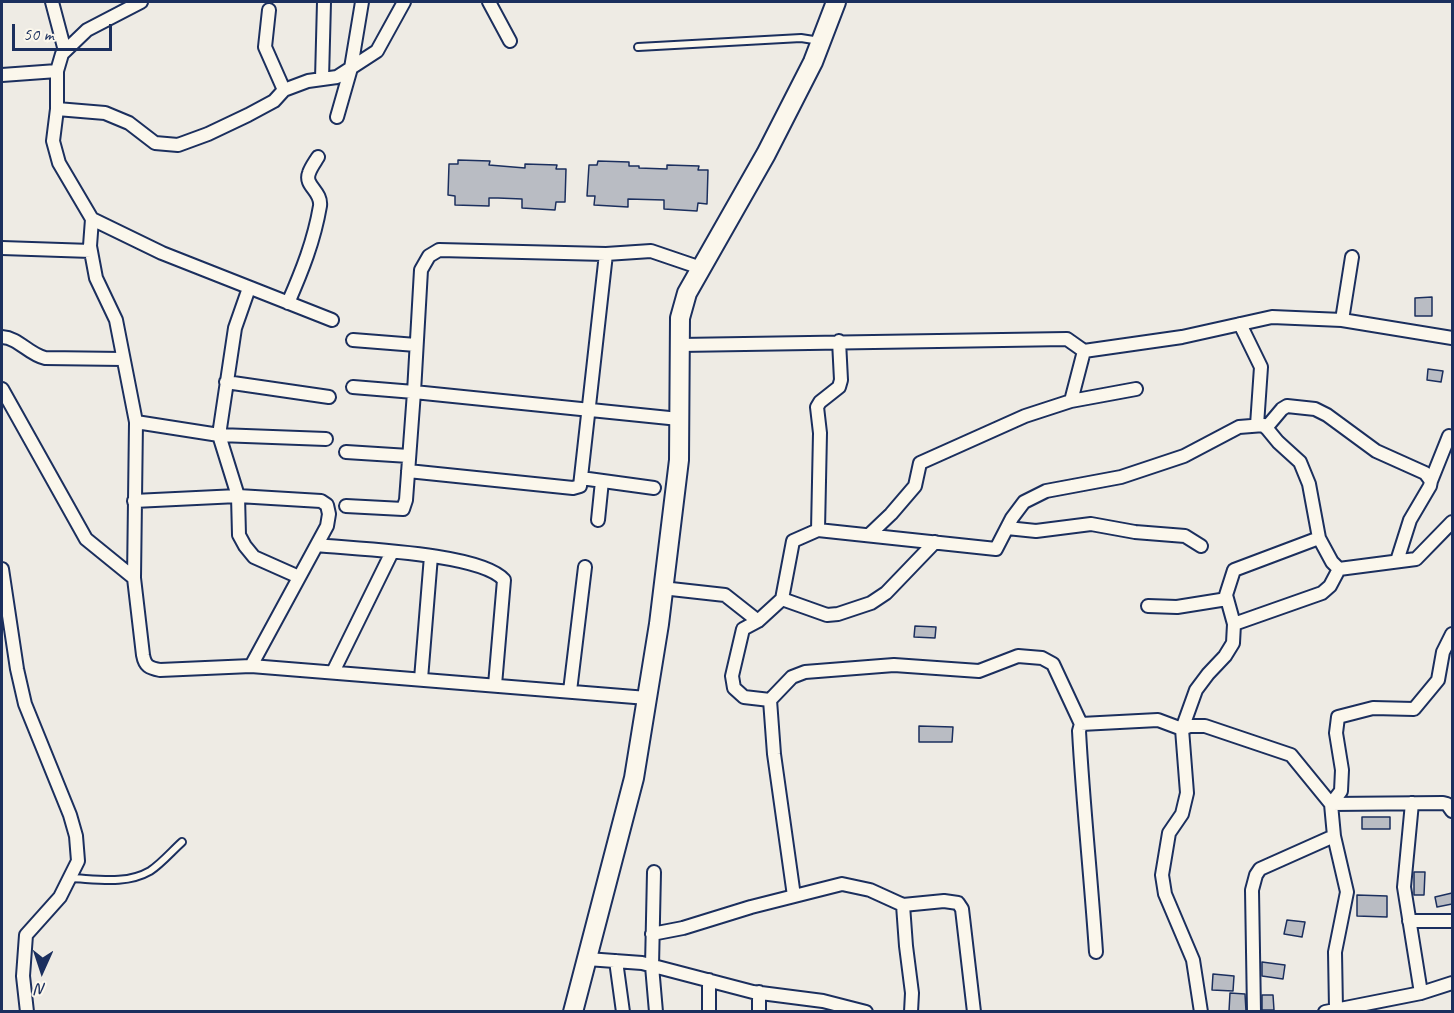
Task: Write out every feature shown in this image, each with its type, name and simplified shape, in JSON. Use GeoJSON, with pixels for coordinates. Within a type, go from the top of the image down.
{"type":"FeatureCollection","features":[{"type":"Feature","properties":{"kind":"street"},"geometry":{"type":"LineString","coordinates":[[52,2],[65,51]]}},
{"type":"Feature","properties":{"kind":"street"},"geometry":{"type":"LineString","coordinates":[[141,2],[95,24],[62,54],[57,71],[57,109],[52,141],[58,163],[92,219],[162,253],[332,320]]}},
{"type":"Feature","properties":{"kind":"street"},"geometry":{"type":"LineString","coordinates":[[322,79],[324,2]]}},
{"type":"Feature","properties":{"kind":"street"},"geometry":{"type":"LineString","coordinates":[[337,117],[351,68],[362,2]]}},
{"type":"Feature","properties":{"kind":"street"},"geometry":{"type":"LineString","coordinates":[[57,109],[105,112],[129,123],[155,143],[178,145],[248,115],[274,101],[284,90],[308,81],[336,77],[351,68],[377,51],[404,2]]}},
{"type":"Feature","properties":{"kind":"street"},"geometry":{"type":"LineString","coordinates":[[489,2],[510,41]]}},
{"type":"Feature","properties":{"kind":"street"},"geometry":{"type":"LineString","coordinates":[[573,1011],[634,778],[659,624],[679,460],[680,318],[687,293],[766,154],[813,62],[836,2]]}},
{"type":"Feature","properties":{"kind":"street"},"geometry":{"type":"LineString","coordinates":[[270,10],[265,47],[284,90]]}},
{"type":"Feature","properties":{"kind":"street"},"geometry":{"type":"LineString","coordinates":[[2,75],[57,71]]}},
{"type":"Feature","properties":{"kind":"street"},"geometry":{"type":"LineString","coordinates":[[288,303],[308,257],[316,227],[320,200],[308,178],[318,157]]}},
{"type":"Feature","properties":{"kind":"street"},"geometry":{"type":"LineString","coordinates":[[92,219],[91,251],[96,278],[116,320],[136,422],[134,578],[143,655],[145,663],[150,668],[160,670],[251,666],[647,698]]}},
{"type":"Feature","properties":{"kind":"street"},"geometry":{"type":"LineString","coordinates":[[2,248],[91,251]]}},
{"type":"Feature","properties":{"kind":"street"},"geometry":{"type":"LineString","coordinates":[[346,506],[403,509],[406,500],[421,270],[429,256],[440,250],[606,254],[651,251],[701,268]]}},
{"type":"Feature","properties":{"kind":"street"},"geometry":{"type":"LineString","coordinates":[[408,471],[573,488],[579,486],[606,254]]}},
{"type":"Feature","properties":{"kind":"street"},"geometry":{"type":"LineString","coordinates":[[1342,320],[1352,257]]}},
{"type":"Feature","properties":{"kind":"street"},"geometry":{"type":"LineString","coordinates":[[249,288],[235,328],[219,435],[238,496],[239,535],[245,546],[254,557],[299,578]]}},
{"type":"Feature","properties":{"kind":"street"},"geometry":{"type":"LineString","coordinates":[[680,345],[1067,339],[1084,351],[1182,338],[1272,317],[1342,320],[1452,338]]}},
{"type":"Feature","properties":{"kind":"street"},"geometry":{"type":"LineString","coordinates":[[1240,324],[1261,367],[1262,427],[1300,462],[1309,484],[1319,538],[1332,562],[1339,568],[1416,559],[1452,522]]}},
{"type":"Feature","properties":{"kind":"street"},"geometry":{"type":"LineString","coordinates":[[2,337],[16,340],[33,353],[45,358],[123,359]]}},
{"type":"Feature","properties":{"kind":"street"},"geometry":{"type":"LineString","coordinates":[[353,340],[416,345]]}},
{"type":"Feature","properties":{"kind":"street"},"geometry":{"type":"LineString","coordinates":[[818,530],[820,433],[816,407],[819,402],[839,387],[841,380],[839,341]]}},
{"type":"Feature","properties":{"kind":"street"},"geometry":{"type":"LineString","coordinates":[[1071,401],[1084,351]]}},
{"type":"Feature","properties":{"kind":"street"},"geometry":{"type":"LineString","coordinates":[[226,382],[329,397]]}},
{"type":"Feature","properties":{"kind":"street"},"geometry":{"type":"LineString","coordinates":[[353,387],[679,419]]}},
{"type":"Feature","properties":{"kind":"street"},"geometry":{"type":"LineString","coordinates":[[2,389],[86,539],[134,578]]}},
{"type":"Feature","properties":{"kind":"street"},"geometry":{"type":"LineString","coordinates":[[870,534],[915,486],[920,463],[1025,416],[1071,401],[1136,389]]}},
{"type":"Feature","properties":{"kind":"street"},"geometry":{"type":"LineString","coordinates":[[770,700],[744,697],[734,688],[732,676],[743,630],[758,621],[782,599],[793,541],[818,530],[996,549],[1024,502],[1046,491],[1121,477],[1184,456],[1239,427],[1262,427],[1287,406],[1314,409],[1327,415],[1376,451],[1425,473],[1431,481]]}},
{"type":"Feature","properties":{"kind":"street"},"geometry":{"type":"LineString","coordinates":[[136,422],[219,435],[326,439]]}},
{"type":"Feature","properties":{"kind":"street"},"geometry":{"type":"LineString","coordinates":[[1397,561],[1410,520],[1429,491],[1449,436]]}},
{"type":"Feature","properties":{"kind":"street"},"geometry":{"type":"LineString","coordinates":[[346,452],[409,456]]}},
{"type":"Feature","properties":{"kind":"street"},"geometry":{"type":"LineString","coordinates":[[581,478],[654,488]]}},
{"type":"Feature","properties":{"kind":"street"},"geometry":{"type":"LineString","coordinates":[[597,520],[602,481]]}},
{"type":"Feature","properties":{"kind":"street"},"geometry":{"type":"LineString","coordinates":[[134,501],[238,496],[321,501],[327,505],[329,514],[327,526],[251,666]]}},
{"type":"Feature","properties":{"kind":"street"},"geometry":{"type":"LineString","coordinates":[[1007,528],[1036,531],[1091,524],[1135,532],[1185,536],[1201,546]]}},
{"type":"Feature","properties":{"kind":"street"},"geometry":{"type":"LineString","coordinates":[[1201,1011],[1193,960],[1165,894],[1162,875],[1169,833],[1182,814],[1187,792],[1182,729],[1196,690],[1233,643],[1234,624],[1226,595],[1234,570],[1319,538]]}},
{"type":"Feature","properties":{"kind":"street"},"geometry":{"type":"LineString","coordinates":[[782,599],[827,615],[838,614],[871,603],[885,593],[935,542]]}},
{"type":"Feature","properties":{"kind":"street"},"geometry":{"type":"LineString","coordinates":[[317,544],[431,556],[481,566],[499,574],[504,580],[495,685]]}},
{"type":"Feature","properties":{"kind":"street"},"geometry":{"type":"LineString","coordinates":[[333,672],[392,552]]}},
{"type":"Feature","properties":{"kind":"street"},"geometry":{"type":"LineString","coordinates":[[421,679],[431,556]]}},
{"type":"Feature","properties":{"kind":"street"},"geometry":{"type":"LineString","coordinates":[[570,691],[585,567]]}},
{"type":"Feature","properties":{"kind":"street"},"geometry":{"type":"LineString","coordinates":[[1234,624],[1322,593],[1330,586],[1339,568]]}},
{"type":"Feature","properties":{"kind":"street"},"geometry":{"type":"LineString","coordinates":[[2,569],[17,669],[25,704],[70,815],[76,836],[78,861],[60,897],[26,935],[23,976],[27,1011]]}},
{"type":"Feature","properties":{"kind":"street"},"geometry":{"type":"LineString","coordinates":[[662,588],[724,595],[758,621]]}},
{"type":"Feature","properties":{"kind":"street"},"geometry":{"type":"LineString","coordinates":[[1148,606],[1202,605],[1227,599]]}},
{"type":"Feature","properties":{"kind":"street"},"geometry":{"type":"LineString","coordinates":[[1331,804],[1341,791],[1342,770],[1336,733],[1338,717],[1373,708],[1414,709],[1438,680],[1443,652],[1452,633]]}},
{"type":"Feature","properties":{"kind":"street"},"geometry":{"type":"LineString","coordinates":[[795,896],[774,754],[770,700],[792,677],[805,672],[894,664],[979,671],[1018,656],[1042,658],[1053,664],[1081,724],[1079,730],[1095,952]]}},
{"type":"Feature","properties":{"kind":"street"},"geometry":{"type":"LineString","coordinates":[[1081,724],[1158,720],[1182,729],[1190,726],[1205,726],[1291,755],[1331,804],[1334,836],[1347,892],[1335,952],[1330,1010],[1421,993],[1452,983]]}},
{"type":"Feature","properties":{"kind":"street"},"geometry":{"type":"LineString","coordinates":[[1412,803],[1404,887],[1421,993]]}},
{"type":"Feature","properties":{"kind":"street"},"geometry":{"type":"LineString","coordinates":[[1331,804],[1443,803],[1452,809]]}},
{"type":"Feature","properties":{"kind":"street"},"geometry":{"type":"LineString","coordinates":[[1254,1011],[1252,890],[1256,875],[1260,870],[1334,836]]}},
{"type":"Feature","properties":{"kind":"street"},"geometry":{"type":"LineString","coordinates":[[654,872],[652,966],[656,1011]]}},
{"type":"Feature","properties":{"kind":"street"},"geometry":{"type":"LineString","coordinates":[[652,934],[683,928],[842,884],[870,890],[903,905],[944,901],[958,903],[962,909],[974,1011]]}},
{"type":"Feature","properties":{"kind":"street"},"geometry":{"type":"LineString","coordinates":[[903,905],[912,993],[911,1011]]}},
{"type":"Feature","properties":{"kind":"street"},"geometry":{"type":"LineString","coordinates":[[1409,921],[1452,921]]}},
{"type":"Feature","properties":{"kind":"street"},"geometry":{"type":"LineString","coordinates":[[587,959],[642,963],[823,1006],[867,1011]]}},
{"type":"Feature","properties":{"kind":"street"},"geometry":{"type":"LineString","coordinates":[[616,961],[623,1011]]}},
{"type":"Feature","properties":{"kind":"street"},"geometry":{"type":"LineString","coordinates":[[709,980],[710,1011]]}},
{"type":"Feature","properties":{"kind":"street"},"geometry":{"type":"LineString","coordinates":[[759,992],[759,1011]]}},
{"type":"Feature","properties":{"kind":"lane"},"geometry":{"type":"LineString","coordinates":[[638,47],[801,39],[821,41]]}},
{"type":"Feature","properties":{"kind":"lane"},"geometry":{"type":"LineString","coordinates":[[69,878],[115,881],[132,878],[150,871],[182,842]]}},
{"type":"Feature","properties":{"kind":"building"},"geometry":{"type":"Polygon","coordinates":[[[458,160],[490,161],[489,165],[525,168],[525,164],[557,165],[556,169],[566,169],[565,202],[556,202],[555,210],[522,208],[522,199],[489,198],[489,206],[455,205],[455,196],[448,195],[449,164],[458,164],[458,160]]]}},
{"type":"Feature","properties":{"kind":"building"},"geometry":{"type":"Polygon","coordinates":[[[598,161],[629,162],[629,166],[639,166],[639,168],[667,169],[667,165],[699,166],[698,170],[708,170],[707,204],[698,203],[697,211],[664,209],[664,200],[628,199],[628,207],[594,205],[595,196],[587,196],[589,165],[597,165],[598,161]]]}},
{"type":"Feature","properties":{"kind":"building"},"geometry":{"type":"Polygon","coordinates":[[[1432,297],[1432,316],[1415,316],[1415,298],[1432,297]]]}},
{"type":"Feature","properties":{"kind":"building"},"geometry":{"type":"Polygon","coordinates":[[[1428,369],[1443,371],[1441,382],[1427,380],[1428,369]]]}},
{"type":"Feature","properties":{"kind":"building"},"geometry":{"type":"Polygon","coordinates":[[[915,626],[936,627],[935,638],[914,637],[915,626]]]}},
{"type":"Feature","properties":{"kind":"building"},"geometry":{"type":"Polygon","coordinates":[[[919,726],[953,727],[952,742],[919,742],[919,726]]]}},
{"type":"Feature","properties":{"kind":"building"},"geometry":{"type":"Polygon","coordinates":[[[1362,817],[1390,817],[1390,829],[1362,829],[1362,817]]]}},
{"type":"Feature","properties":{"kind":"building"},"geometry":{"type":"Polygon","coordinates":[[[1414,872],[1425,872],[1424,895],[1414,895],[1414,872]]]}},
{"type":"Feature","properties":{"kind":"building"},"geometry":{"type":"Polygon","coordinates":[[[1452,893],[1452,904],[1437,907],[1435,897],[1452,893]]]}},
{"type":"Feature","properties":{"kind":"building"},"geometry":{"type":"Polygon","coordinates":[[[1357,895],[1387,896],[1387,917],[1357,916],[1357,895]]]}},
{"type":"Feature","properties":{"kind":"building"},"geometry":{"type":"Polygon","coordinates":[[[1287,920],[1305,922],[1302,937],[1284,934],[1287,920]]]}},
{"type":"Feature","properties":{"kind":"building"},"geometry":{"type":"Polygon","coordinates":[[[1262,962],[1285,965],[1283,979],[1262,976],[1262,962]]]}},
{"type":"Feature","properties":{"kind":"building"},"geometry":{"type":"Polygon","coordinates":[[[1213,974],[1234,976],[1233,991],[1212,990],[1213,974]]]}},
{"type":"Feature","properties":{"kind":"building"},"geometry":{"type":"Polygon","coordinates":[[[1230,993],[1245,994],[1246,1011],[1229,1011],[1230,993]]]}},
{"type":"Feature","properties":{"kind":"building"},"geometry":{"type":"Polygon","coordinates":[[[1262,995],[1273,995],[1274,1010],[1262,1010],[1262,995]]]}}]}
